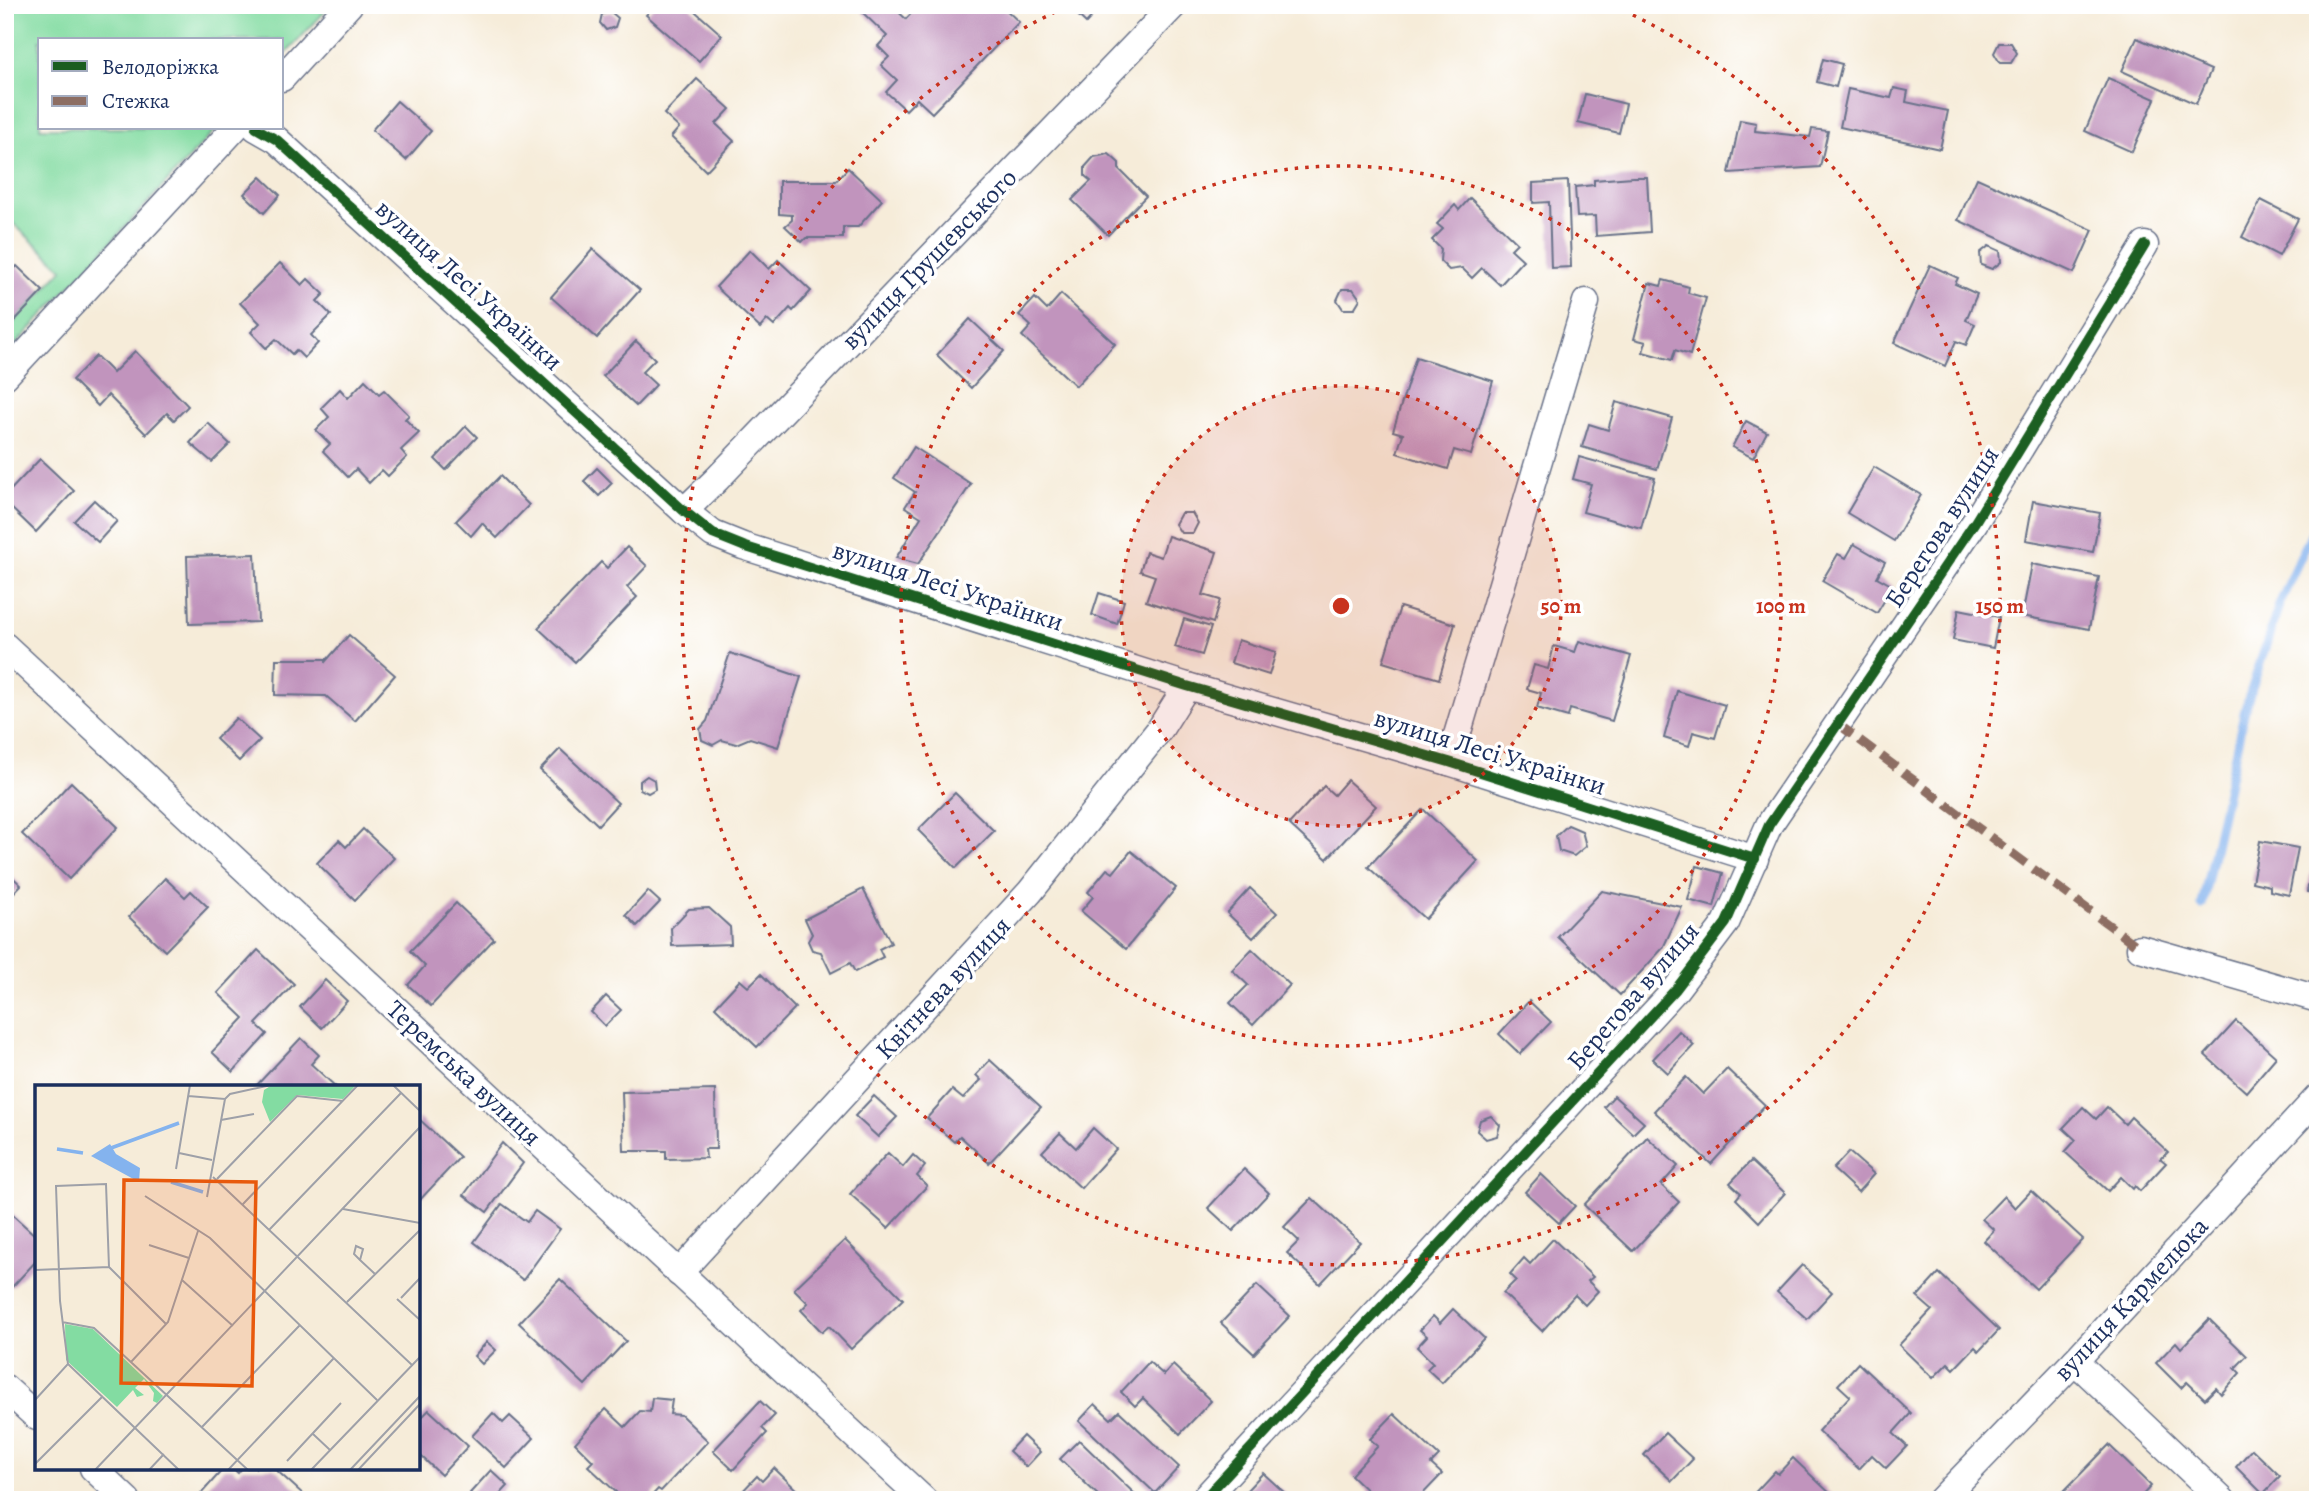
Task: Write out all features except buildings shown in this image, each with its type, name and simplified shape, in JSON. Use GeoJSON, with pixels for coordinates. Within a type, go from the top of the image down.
{"type":"FeatureCollection","features":[{"type":"Feature","properties":{"kind":"street"},"geometry":{"type":"LineString","coordinates":[[284,76],[349,5]]}},
{"type":"Feature","properties":{"kind":"street","name":"вулиця Грушевського"},"geometry":{"type":"LineString","coordinates":[[684,511],[727,470],[1174,5]]}},
{"type":"Feature","properties":{"kind":"street"},"geometry":{"type":"LineString","coordinates":[[5,376],[233,130]]}},
{"type":"Feature","properties":{"kind":"street","name":"вулиця Лесі Українки"},"geometry":{"type":"LineString","coordinates":[[259,130],[276,140],[684,511],[713,534],[1187,686],[1449,762],[1755,859]]}},
{"type":"Feature","properties":{"kind":"street","name":"Берегова вулиця"},"geometry":{"type":"LineString","coordinates":[[1203,1500],[1676,989],[1726,923],[1769,825],[1975,522],[2145,245]]}},
{"type":"Feature","properties":{"kind":"street","name":"вулиця Лесі Українки"},"geometry":{"type":"LineString","coordinates":[[1449,762],[1586,302]]}},
{"type":"Feature","properties":{"kind":"street","name":"Теремська вулиця"},"geometry":{"type":"LineString","coordinates":[[5,646],[924,1500]]}},
{"type":"Feature","properties":{"kind":"street","name":"Квітнева вулиця"},"geometry":{"type":"LineString","coordinates":[[679,1273],[1030,892],[1160,729],[1187,686]]}},
{"type":"Feature","properties":{"kind":"street"},"geometry":{"type":"LineString","coordinates":[[2140,948],[2318,999]]}},
{"type":"Feature","properties":{"kind":"street","name":"вулиця Кармелюка"},"geometry":{"type":"LineString","coordinates":[[1941,1500],[2075,1361],[2318,1097]]}},
{"type":"Feature","properties":{"kind":"street"},"geometry":{"type":"LineString","coordinates":[[2075,1361],[2222,1500]]}},
{"type":"Feature","properties":{"kind":"street"},"geometry":{"type":"LineString","coordinates":[[5,1388],[35,1415]]}},
{"type":"Feature","properties":{"kind":"street"},"geometry":{"type":"LineString","coordinates":[[95,1470],[127,1500]]}},
{"type":"Feature","properties":{"kind":"green space"},"geometry":{"type":"Polygon","coordinates":[[[5,5],[331,5],[284,56],[284,38],[38,38],[38,130],[215,130],[5,356],[5,331],[63,269],[5,216],[5,5]]]}},
{"type":"Feature","properties":{"kind":"waterway"},"geometry":{"type":"LineString","coordinates":[[2202,905],[2245,709],[2279,605],[2311,534]]}},
{"type":"Feature","properties":{"kind":"marked path"},"geometry":{"type":"LineString","coordinates":[[1838,724],[2140,948]]}},
{"type":"Feature","properties":{"kind":"cycle path"},"geometry":{"type":"LineString","coordinates":[[260,130],[277,140],[684,511],[713,534],[743,546],[1187,686],[1449,762],[1755,859]]}},
{"type":"Feature","properties":{"kind":"cycle path"},"geometry":{"type":"LineString","coordinates":[[1203,1500],[1676,989],[1726,923],[1769,825],[1975,522],[2145,245]]}}]}
